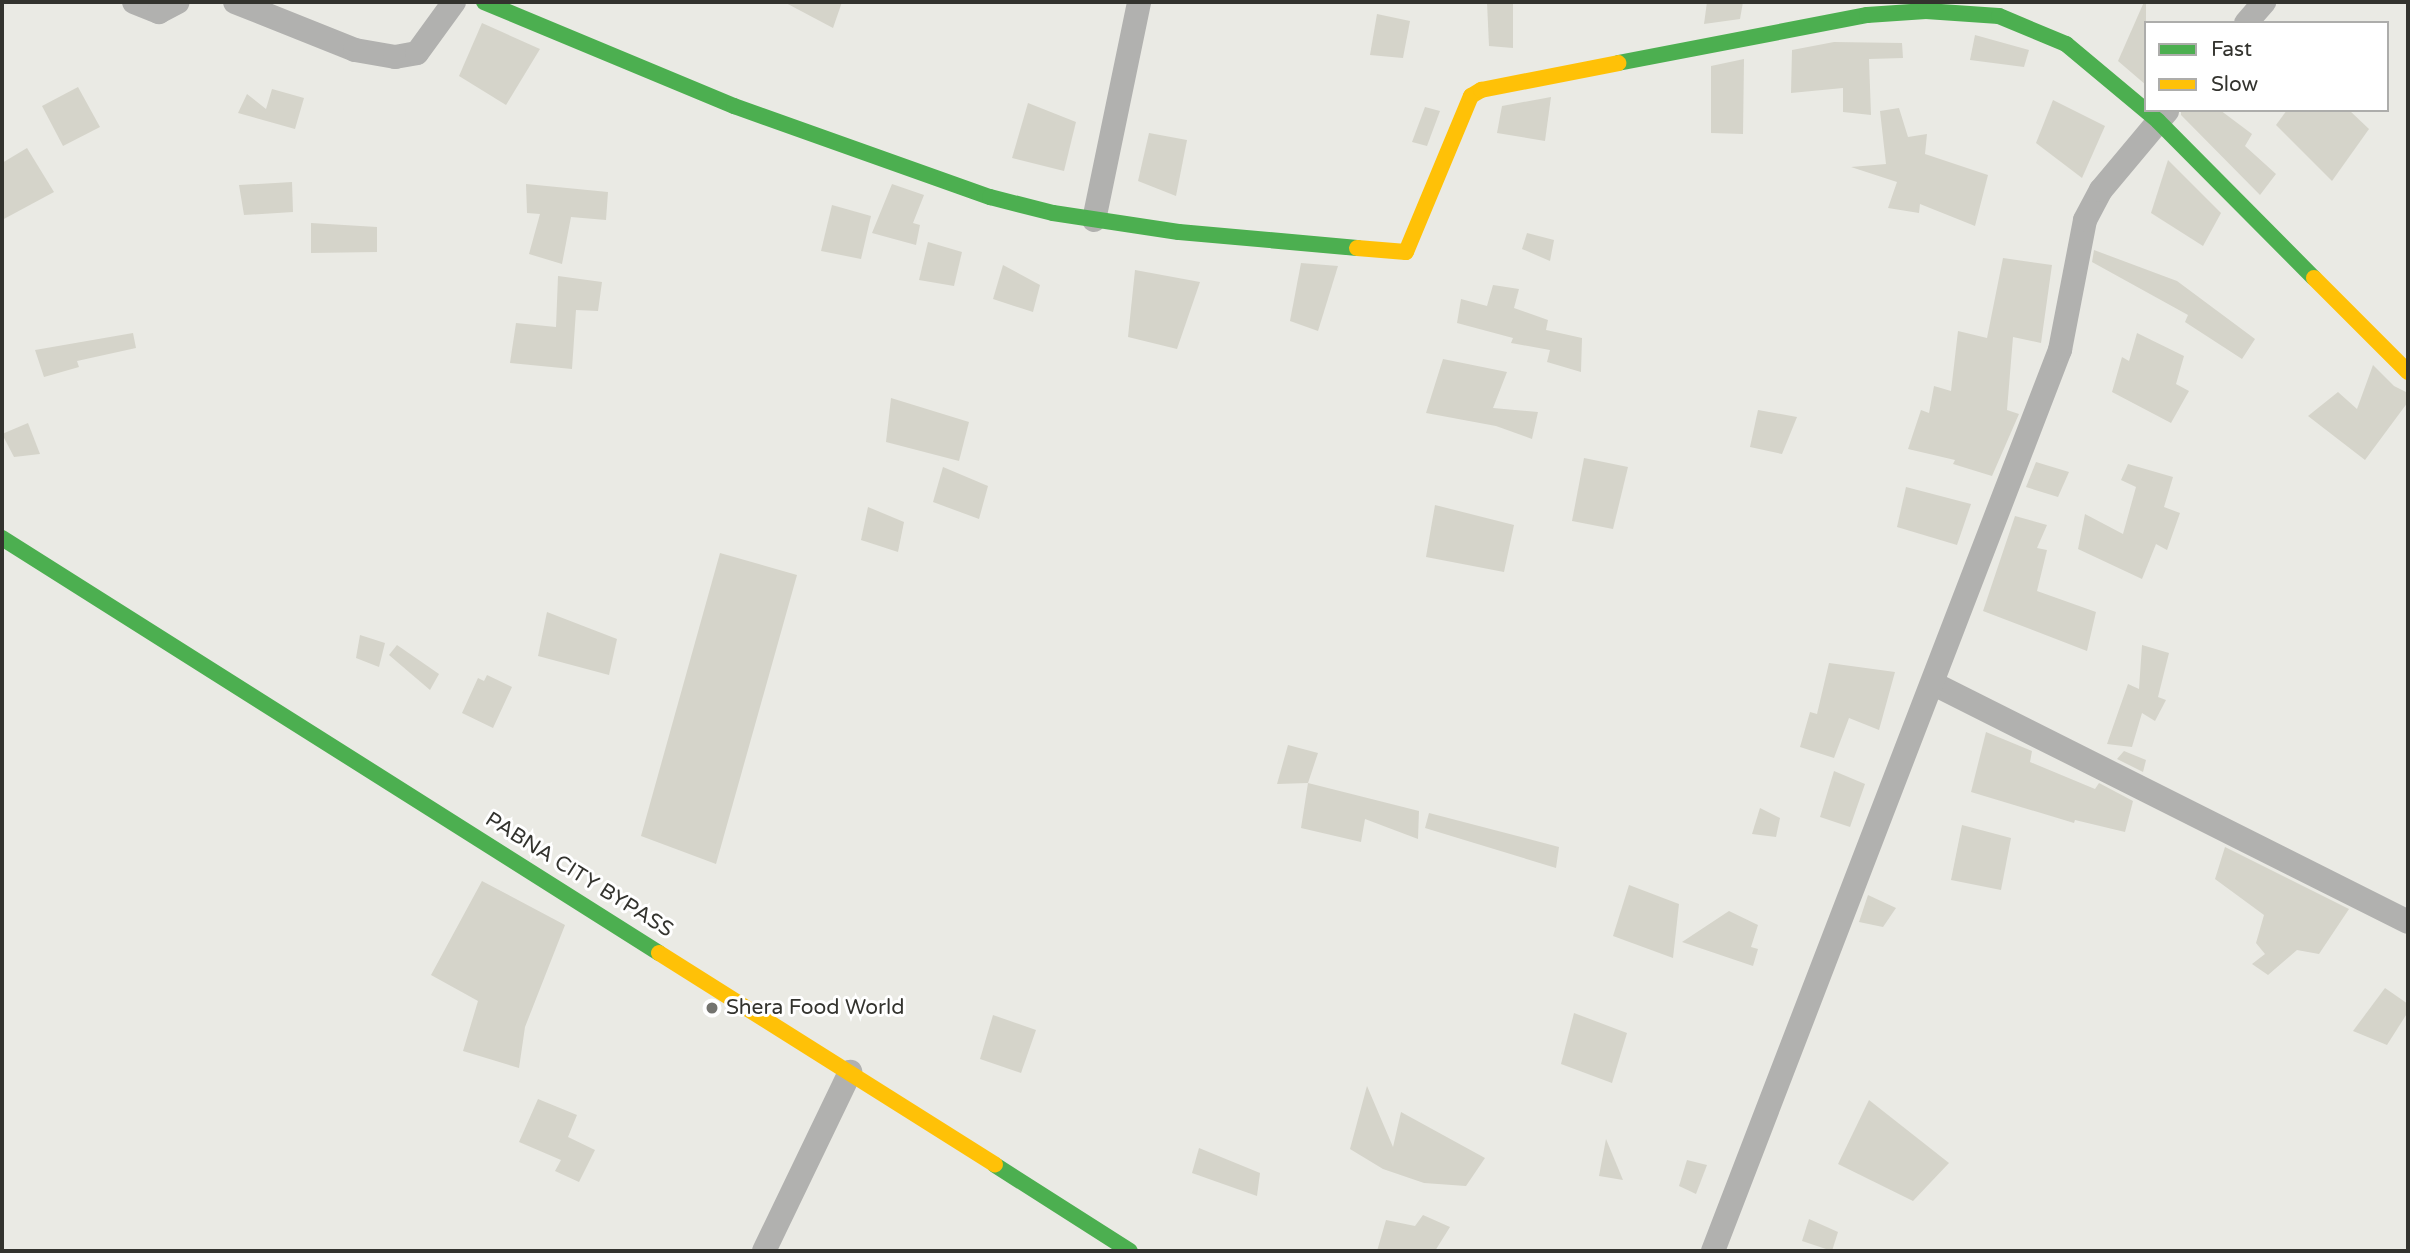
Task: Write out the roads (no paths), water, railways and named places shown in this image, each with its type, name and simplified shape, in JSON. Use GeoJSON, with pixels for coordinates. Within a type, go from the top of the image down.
{"type":"FeatureCollection","features":[{"type":"Feature","properties":{"kind":"main road"},"geometry":{"type":"LineString","coordinates":[[484,2],[734,106],[990,197],[1094,220],[1191,234],[1406,252],[1414,240],[1456,124],[1471,96],[1481,90],[1867,16],[1926,11],[1999,16],[2066,44],[2144,102]]}},
{"type":"Feature","properties":{"kind":"main road"},"geometry":{"type":"LineString","coordinates":[[2163,116],[2408,372]]}},
{"type":"Feature","properties":{"kind":"main road","name":"PABNA CITY BYPASS"},"geometry":{"type":"LineString","coordinates":[[2,538],[1130,1251]]}},
{"type":"Feature","properties":{"kind":"street"},"geometry":{"type":"LineString","coordinates":[[134,2],[159,12],[178,2]]}},
{"type":"Feature","properties":{"kind":"street"},"geometry":{"type":"LineString","coordinates":[[235,2],[355,50],[394,57],[418,53],[454,2]]}},
{"type":"Feature","properties":{"kind":"street"},"geometry":{"type":"LineString","coordinates":[[1094,220],[1139,2]]}},
{"type":"Feature","properties":{"kind":"street"},"geometry":{"type":"LineString","coordinates":[[2248,21],[2264,2]]}},
{"type":"Feature","properties":{"kind":"street"},"geometry":{"type":"LineString","coordinates":[[1713,1251],[1797,1026],[1934,684],[2060,350],[2085,220],[2101,190],[2163,116]]}},
{"type":"Feature","properties":{"kind":"street"},"geometry":{"type":"LineString","coordinates":[[1934,684],[2408,922]]}},
{"type":"Feature","properties":{"kind":"street"},"geometry":{"type":"LineString","coordinates":[[764,1251],[850,1072]]}},
{"type":"Feature","properties":{"kind":"place","name":"Shera Food World"},"geometry":{"type":"Point","coordinates":[712,1008]}}]}
